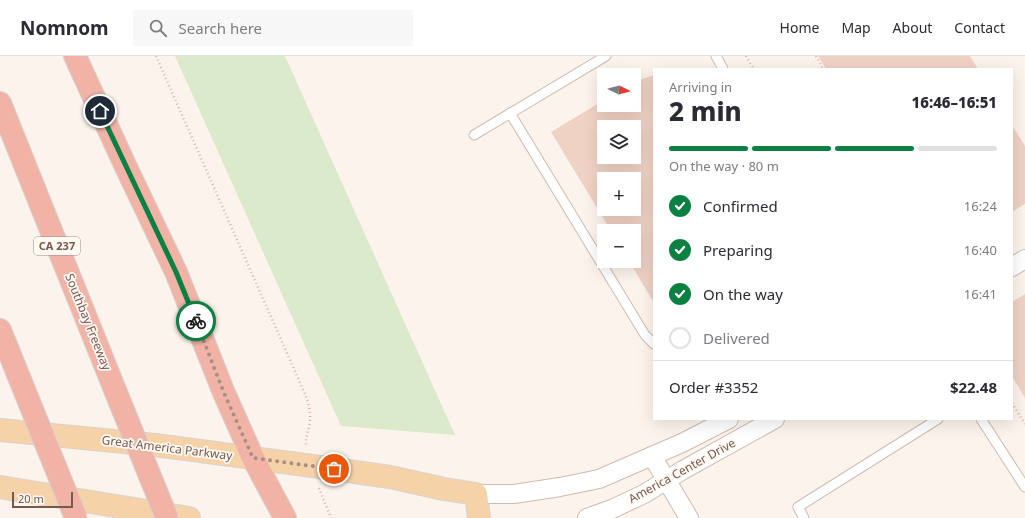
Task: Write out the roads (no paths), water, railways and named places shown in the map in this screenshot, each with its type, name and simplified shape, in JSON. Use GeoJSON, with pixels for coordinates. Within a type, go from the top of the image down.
{"type":"FeatureCollection","features":[{"type":"Feature","properties":{"kind":"highway"},"geometry":{"type":"LineString","coordinates":[[74,56],[176,272],[224,393],[253,458],[284,518]]}},
{"type":"Feature","properties":{"kind":"highway","name":"Southbay Freeway"},"geometry":{"type":"LineString","coordinates":[[0,103],[167,518]]}},
{"type":"Feature","properties":{"kind":"highway"},"geometry":{"type":"LineString","coordinates":[[0,330],[76,518]]}},
{"type":"Feature","properties":{"kind":"main road","name":"Great America Parkway"},"geometry":{"type":"LineString","coordinates":[[0,430],[155,446],[320,467],[390,477],[444,489],[476,494]]}},
{"type":"Feature","properties":{"kind":"main road"},"geometry":{"type":"LineString","coordinates":[[0,487],[189,518]]}},
{"type":"Feature","properties":{"kind":"main road"},"geometry":{"type":"LineString","coordinates":[[476,494],[479,518]]}},
{"type":"Feature","properties":{"kind":"street"},"geometry":{"type":"LineString","coordinates":[[1013,266],[1025,259]]}},
{"type":"Feature","properties":{"kind":"street","name":"America Center Drive"},"geometry":{"type":"LineString","coordinates":[[476,494],[514,494],[593,480],[617,472],[682,443],[727,420]]}},
{"type":"Feature","properties":{"kind":"street","name":"America Center Drive"},"geometry":{"type":"LineString","coordinates":[[587,518],[612,509],[644,494],[683,470],[773,420]]}},
{"type":"Feature","properties":{"kind":"street"},"geometry":{"type":"LineString","coordinates":[[652,456],[688,518]]}},
{"type":"Feature","properties":{"kind":"lane"},"geometry":{"type":"LineString","coordinates":[[474,135],[606,56]]}},
{"type":"Feature","properties":{"kind":"lane"},"geometry":{"type":"LineString","coordinates":[[716,56],[722,68]]}},
{"type":"Feature","properties":{"kind":"lane"},"geometry":{"type":"LineString","coordinates":[[510,113],[645,335],[653,343]]}},
{"type":"Feature","properties":{"kind":"lane"},"geometry":{"type":"LineString","coordinates":[[804,518],[798,507],[936,420]]}},
{"type":"Feature","properties":{"kind":"lane"},"geometry":{"type":"LineString","coordinates":[[982,420],[1025,488]]}}]}
